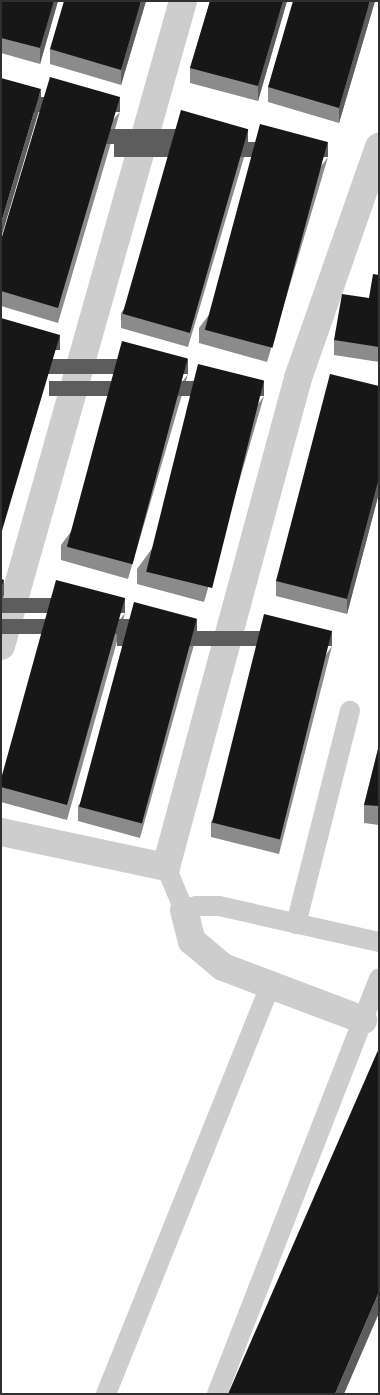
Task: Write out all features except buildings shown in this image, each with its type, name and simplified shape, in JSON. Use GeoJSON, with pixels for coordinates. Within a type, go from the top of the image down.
{"type":"FeatureCollection","features":[{"type":"Feature","properties":{"kind":"street"},"geometry":{"type":"LineString","coordinates":[[1,646],[183,1]]}},
{"type":"Feature","properties":{"kind":"street"},"geometry":{"type":"LineString","coordinates":[[1,832],[166,867],[298,378],[379,147]]}},
{"type":"Feature","properties":{"kind":"street"},"geometry":{"type":"LineString","coordinates":[[184,910],[188,932],[199,950],[223,967],[270,987],[363,1020]]}},
{"type":"Feature","properties":{"kind":"lane"},"geometry":{"type":"LineString","coordinates":[[296,924],[350,711]]}},
{"type":"Feature","properties":{"kind":"lane"},"geometry":{"type":"LineString","coordinates":[[166,867],[184,910],[196,906],[218,906],[379,942]]}},
{"type":"Feature","properties":{"kind":"lane"},"geometry":{"type":"LineString","coordinates":[[217,1394],[379,978]]}},
{"type":"Feature","properties":{"kind":"lane"},"geometry":{"type":"LineString","coordinates":[[106,1394],[270,987]]}}]}
